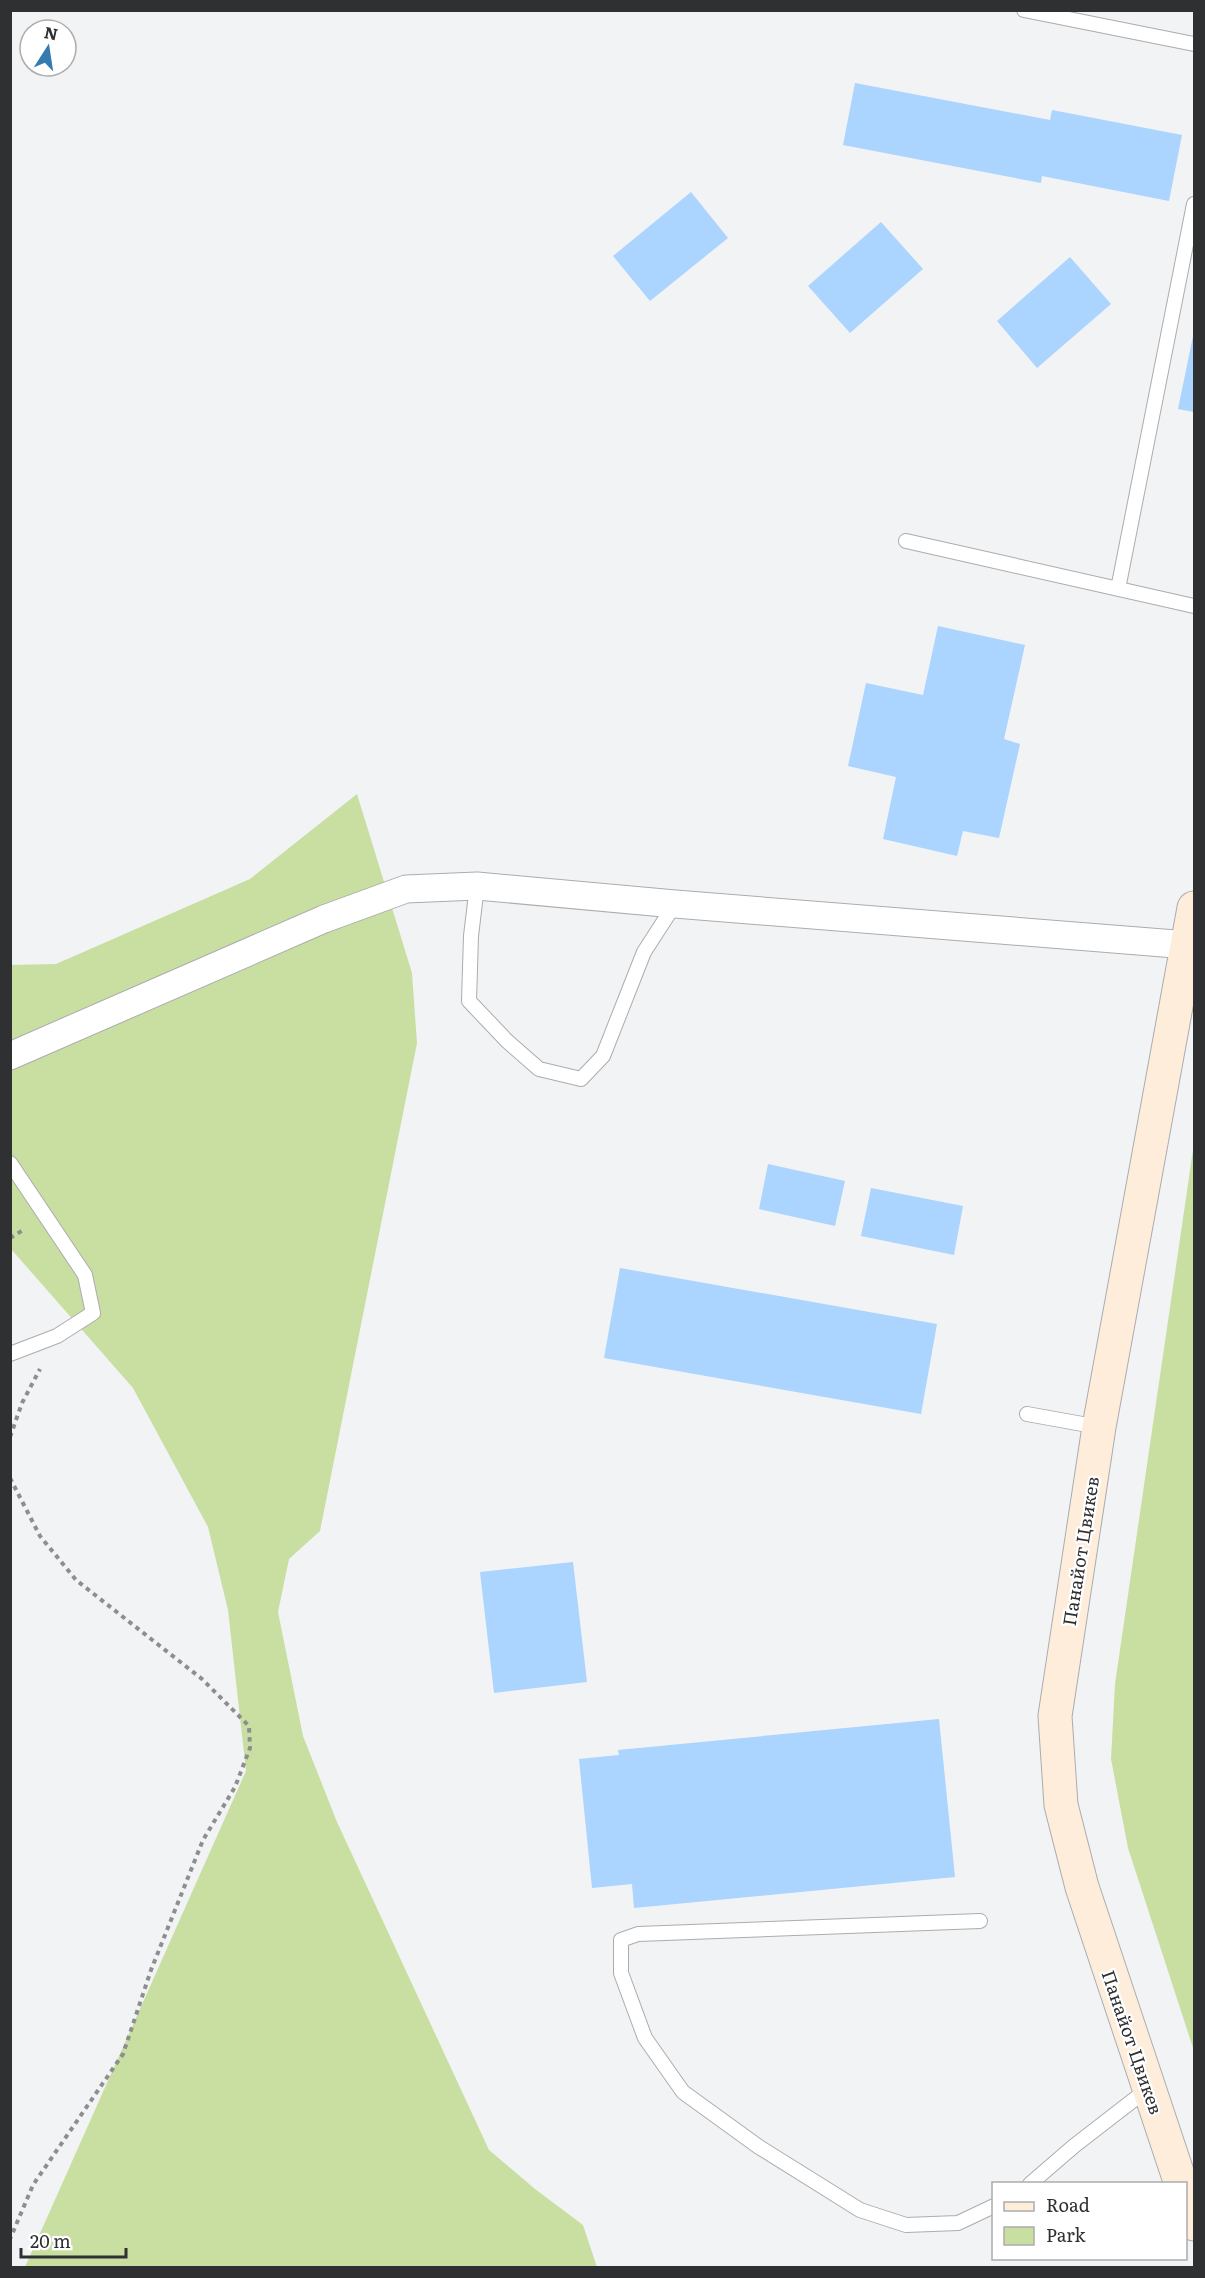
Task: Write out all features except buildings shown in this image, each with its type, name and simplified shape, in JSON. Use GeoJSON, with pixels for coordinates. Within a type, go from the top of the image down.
{"type":"FeatureCollection","features":[{"type":"Feature","properties":{"kind":"street"},"geometry":{"type":"LineString","coordinates":[[10,1056],[324,919],[406,889],[477,886],[1188,945]]}},
{"type":"Feature","properties":{"kind":"street","name":"Панайот Цвикев"},"geometry":{"type":"LineString","coordinates":[[1180,2182],[1082,1887],[1061,1805],[1055,1716],[1100,1427],[1194,908]]}},
{"type":"Feature","properties":{"kind":"street"},"geometry":{"type":"LineString","coordinates":[[1187,2204],[1194,2224]]}},
{"type":"Feature","properties":{"kind":"lane"},"geometry":{"type":"LineString","coordinates":[[1024,10],[1194,44]]}},
{"type":"Feature","properties":{"kind":"lane"},"geometry":{"type":"LineString","coordinates":[[1118,589],[1194,204]]}},
{"type":"Feature","properties":{"kind":"lane"},"geometry":{"type":"LineString","coordinates":[[906,541],[1194,606]]}},
{"type":"Feature","properties":{"kind":"lane"},"geometry":{"type":"LineString","coordinates":[[477,886],[471,936],[469,1001],[538,1070],[581,1078],[603,1056],[644,952],[675,904]]}},
{"type":"Feature","properties":{"kind":"lane"},"geometry":{"type":"LineString","coordinates":[[10,1163],[85,1275],[93,1313],[57,1336],[10,1354]]}},
{"type":"Feature","properties":{"kind":"lane"},"geometry":{"type":"LineString","coordinates":[[1027,1414],[1100,1427]]}},
{"type":"Feature","properties":{"kind":"lane"},"geometry":{"type":"LineString","coordinates":[[980,1921],[638,1934],[621,1940],[621,1973],[645,2038],[682,2092],[759,2147],[860,2210],[906,2225],[958,2223],[992,2206]]}},
{"type":"Feature","properties":{"kind":"lane"},"geometry":{"type":"LineString","coordinates":[[1032,2182],[1074,2146],[1149,2088]]}},
{"type":"Feature","properties":{"kind":"path"},"geometry":{"type":"LineString","coordinates":[[10,1437],[22,1403],[57,1336]]}},
{"type":"Feature","properties":{"kind":"path"},"geometry":{"type":"LineString","coordinates":[[10,1478],[40,1536],[76,1580],[202,1679],[249,1726],[250,1748],[235,1787],[203,1840],[151,1970],[123,2054],[33,2185],[10,2239]]}},
{"type":"Feature","properties":{"kind":"green space"},"geometry":{"type":"Polygon","coordinates":[[[357,794],[412,973],[417,1043],[320,1531],[289,1559],[278,1612],[303,1736],[337,1822],[489,2150],[583,2225],[597,2267],[25,2267],[246,1771],[228,1610],[208,1527],[133,1388],[11,1249],[10,965],[56,964],[250,879],[357,794]]]}},
{"type":"Feature","properties":{"kind":"green space"},"geometry":{"type":"Polygon","coordinates":[[[1194,1143],[1194,2051],[1128,1848],[1111,1759],[1115,1684],[1194,1143]]]}}]}
